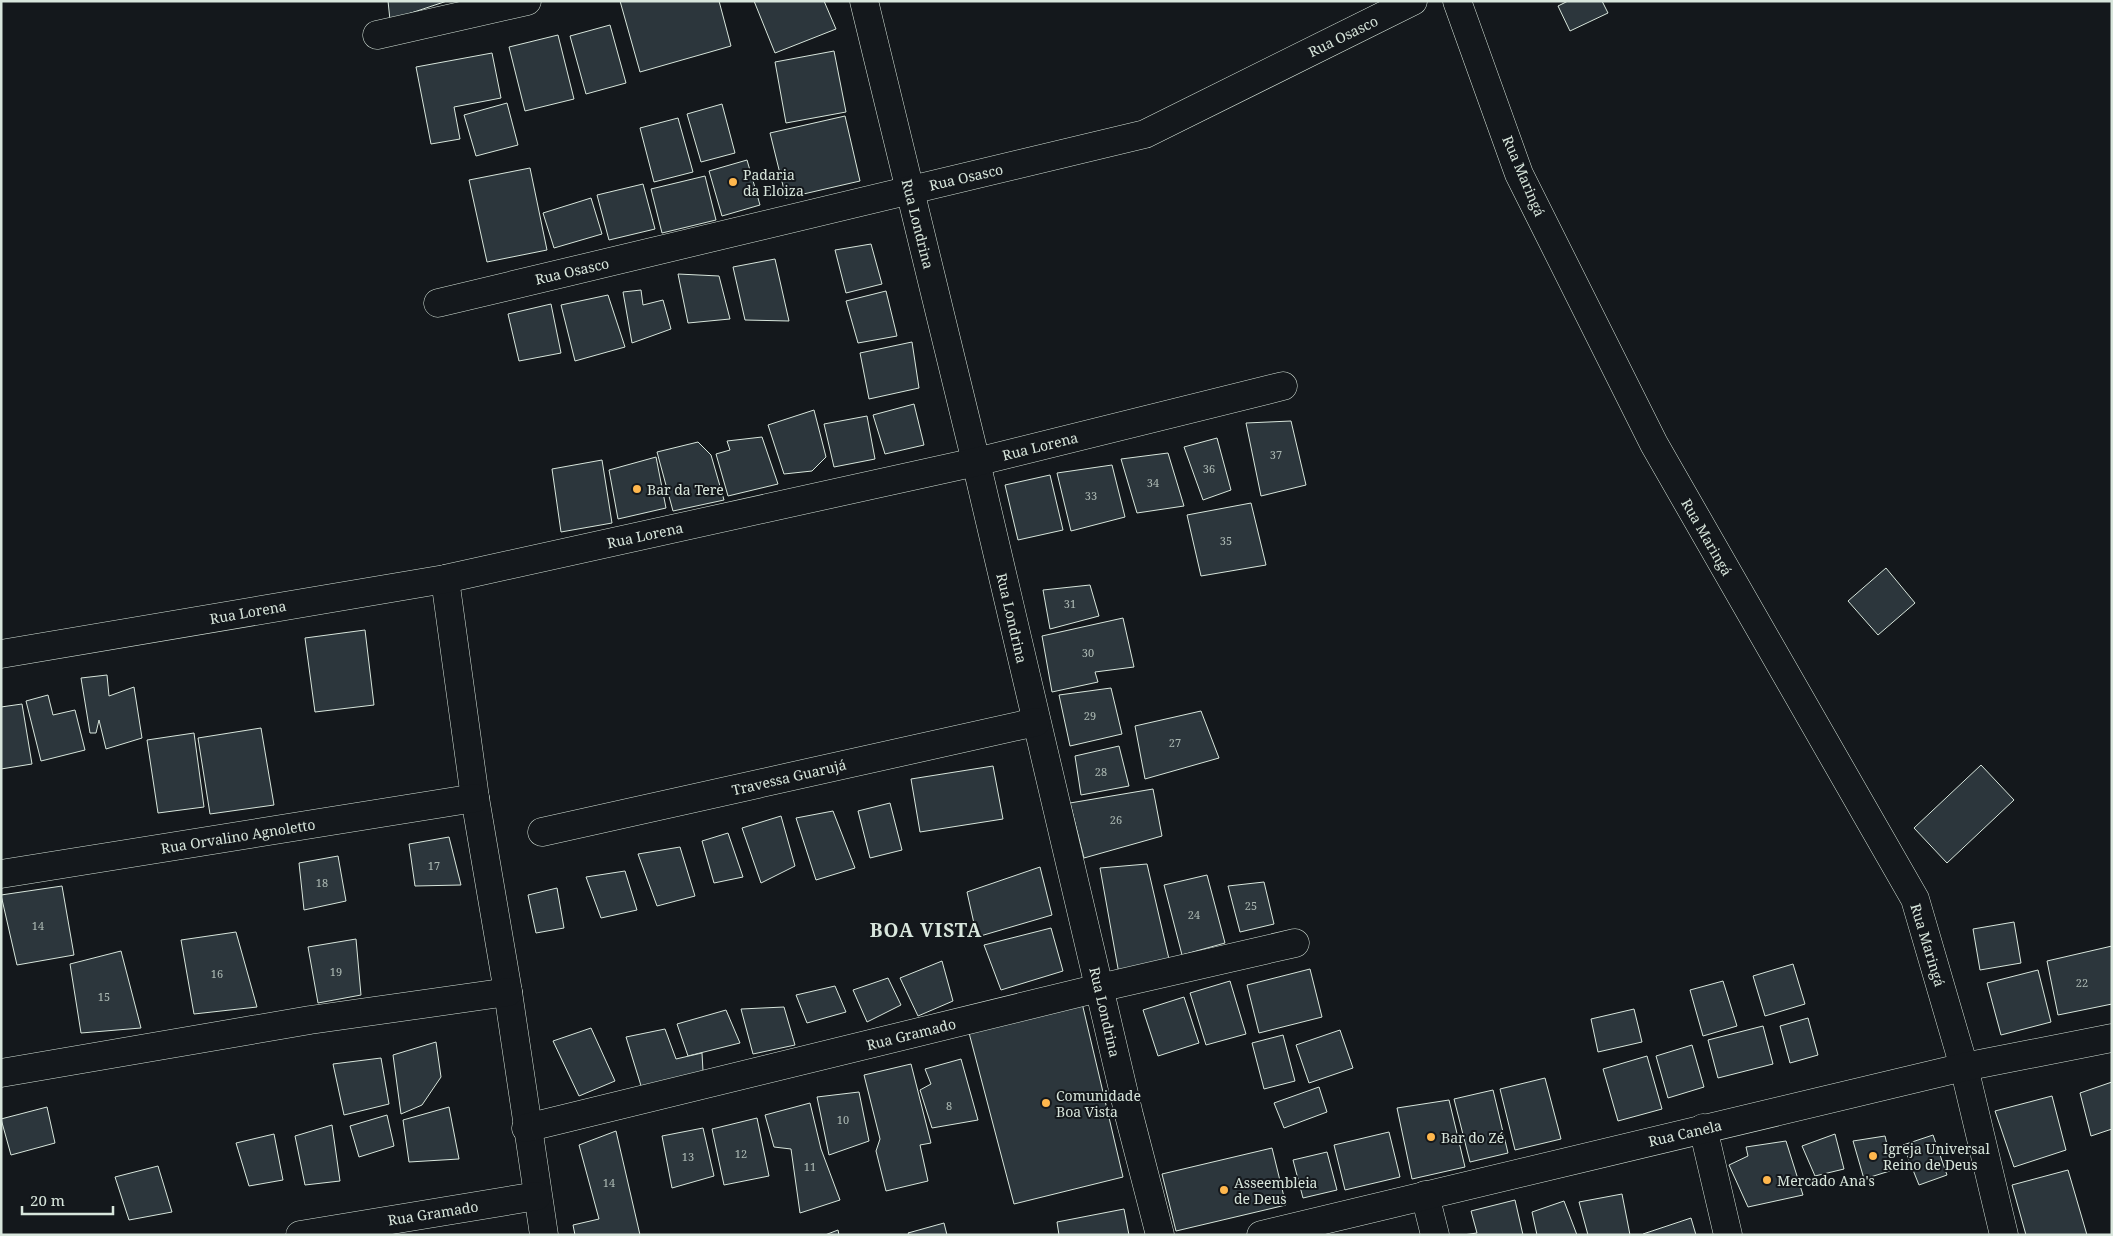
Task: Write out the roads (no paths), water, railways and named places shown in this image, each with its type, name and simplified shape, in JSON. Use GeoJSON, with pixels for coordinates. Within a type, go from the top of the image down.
{"type":"FeatureCollection","features":[{"type":"Feature","properties":{"kind":"street"},"geometry":{"type":"LineString","coordinates":[[377,35],[527,1]]}},
{"type":"Feature","properties":{"kind":"street","name":"Rua Londrina"},"geometry":{"type":"LineString","coordinates":[[864,1],[976,462],[1129,1115],[1160,1235]]}},
{"type":"Feature","properties":{"kind":"street","name":"Rua Osasco"},"geometry":{"type":"LineString","coordinates":[[438,303],[1145,134],[1413,1]]}},
{"type":"Feature","properties":{"kind":"street","name":"Rua Maringá"},"geometry":{"type":"LineString","coordinates":[[1457,1],[1519,174],[1654,444],[1915,899],[1964,1067],[2004,1235]]}},
{"type":"Feature","properties":{"kind":"street","name":"Rua Lorena"},"geometry":{"type":"LineString","coordinates":[[1,654],[445,579],[976,462],[1283,386]]}},
{"type":"Feature","properties":{"kind":"street"},"geometry":{"type":"LineString","coordinates":[[445,579],[475,798],[508,992],[526,1128],[544,1235]]}},
{"type":"Feature","properties":{"kind":"street","name":"Travessa Guarujá"},"geometry":{"type":"LineString","coordinates":[[542,832],[1036,722]]}},
{"type":"Feature","properties":{"kind":"street","name":"Rua Orvalino Agnoletto"},"geometry":{"type":"LineString","coordinates":[[1,874],[475,798]]}},
{"type":"Feature","properties":{"kind":"street","name":"Rua Gramado"},"geometry":{"type":"LineString","coordinates":[[526,1128],[1099,988],[1295,943]]}},
{"type":"Feature","properties":{"kind":"street"},"geometry":{"type":"LineString","coordinates":[[1,1073],[310,1020],[508,992]]}},
{"type":"Feature","properties":{"kind":"street","name":"Rua Canela"},"geometry":{"type":"LineString","coordinates":[[1261,1235],[1964,1067],[2112,1038]]}},
{"type":"Feature","properties":{"kind":"street"},"geometry":{"type":"LineString","coordinates":[[1703,1128],[1728,1235]]}},
{"type":"Feature","properties":{"kind":"street"},"geometry":{"type":"LineString","coordinates":[[1425,1195],[1435,1235]]}},
{"type":"Feature","properties":{"kind":"street","name":"Rua Gramado"},"geometry":{"type":"LineString","coordinates":[[300,1235],[537,1196]]}},
{"type":"Feature","properties":{"kind":"place","name":"Padaria da Eloiza"},"geometry":{"type":"Point","coordinates":[733,182]}},
{"type":"Feature","properties":{"kind":"place","name":"Bar da Tere"},"geometry":{"type":"Point","coordinates":[637,489]}},
{"type":"Feature","properties":{"kind":"place","name":"Comunidade Boa Vista"},"geometry":{"type":"Point","coordinates":[1046,1103]}},
{"type":"Feature","properties":{"kind":"place","name":"Bar do Zé"},"geometry":{"type":"Point","coordinates":[1431,1137]}},
{"type":"Feature","properties":{"kind":"place","name":"Igreja Universal Reino de Deus"},"geometry":{"type":"Point","coordinates":[1873,1156]}},
{"type":"Feature","properties":{"kind":"place","name":"Mercado Ana's"},"geometry":{"type":"Point","coordinates":[1767,1180]}},
{"type":"Feature","properties":{"kind":"place","name":"Asseembleia de Deus"},"geometry":{"type":"Point","coordinates":[1224,1190]}},
{"type":"Feature","properties":{"kind":"district","name":"BOA VISTA"},"geometry":{"type":"Point","coordinates":[926,930]}}]}
